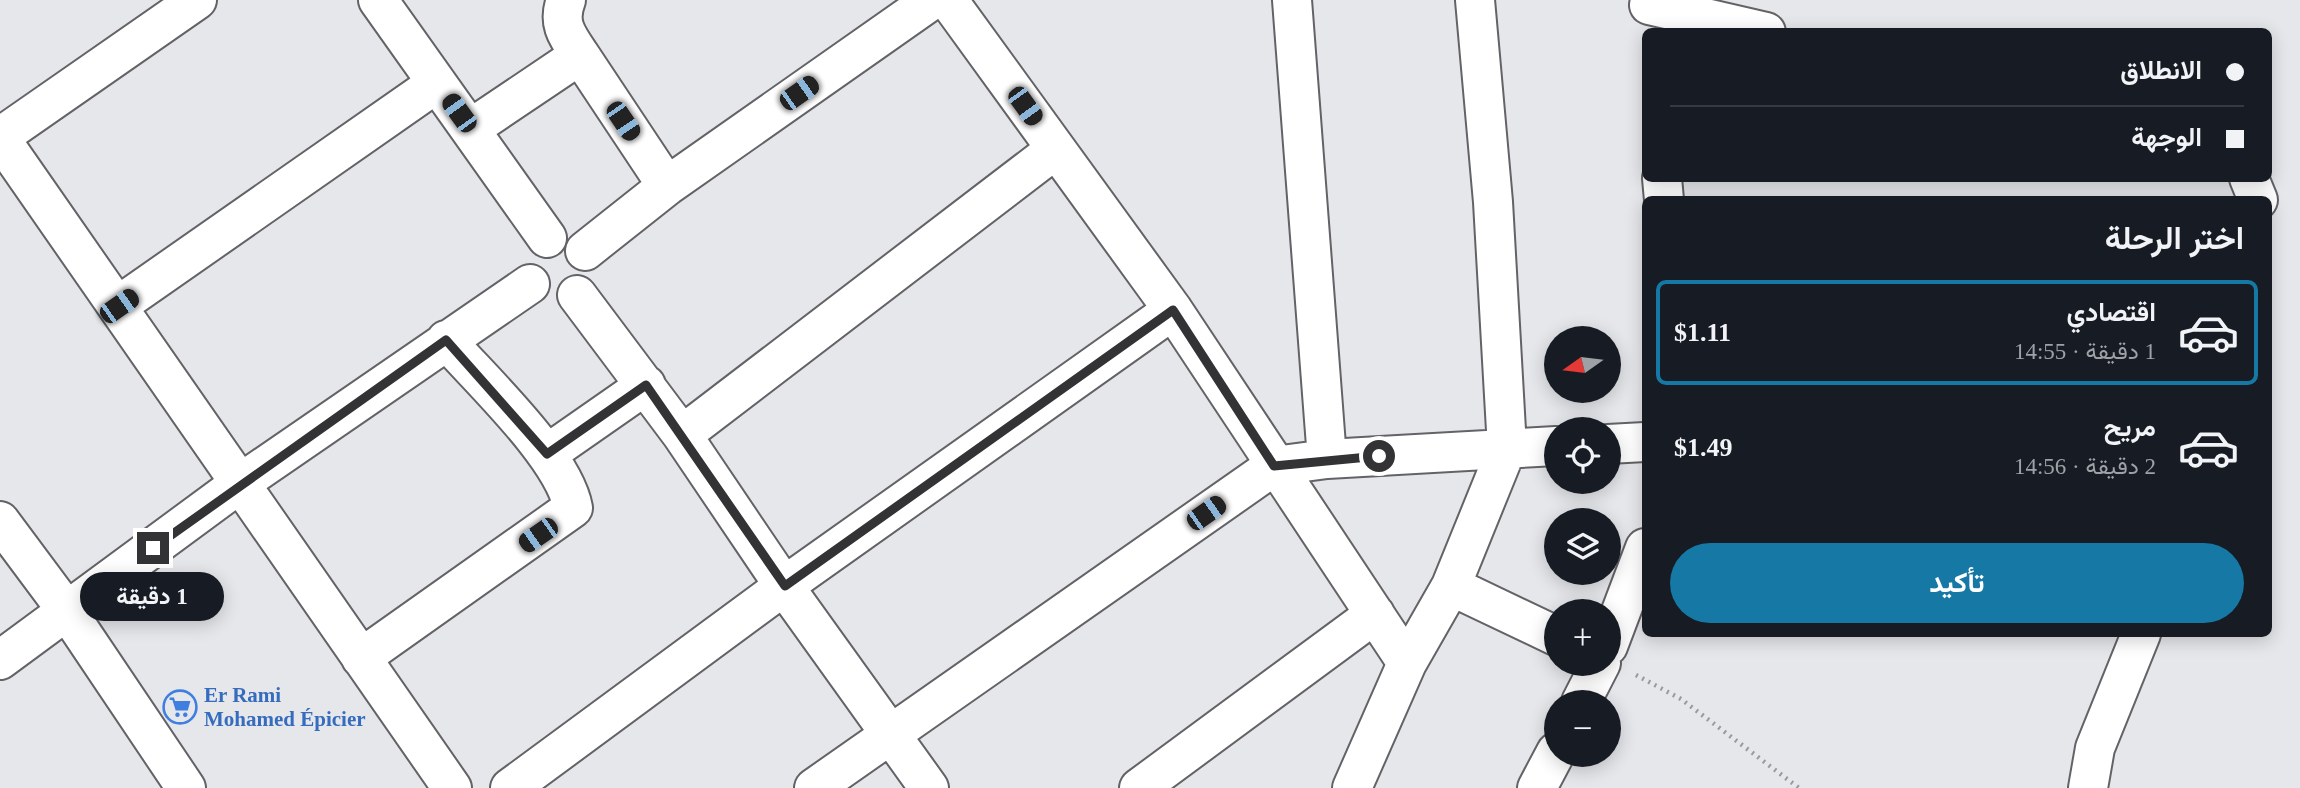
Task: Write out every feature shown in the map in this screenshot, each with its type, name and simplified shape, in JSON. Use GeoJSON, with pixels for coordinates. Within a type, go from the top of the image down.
{"type":"FeatureCollection","features":[{"type":"Feature","properties":{"kind":"street"},"geometry":{"type":"LineString","coordinates":[[197,0],[0,137],[452,788]]}},
{"type":"Feature","properties":{"kind":"street"},"geometry":{"type":"LineString","coordinates":[[378,0],[547,238]]}},
{"type":"Feature","properties":{"kind":"street"},"geometry":{"type":"LineString","coordinates":[[566,0],[562,12],[563,30],[667,186]]}},
{"type":"Feature","properties":{"kind":"street"},"geometry":{"type":"LineString","coordinates":[[585,251],[667,186],[932,0]]}},
{"type":"Feature","properties":{"kind":"street"},"geometry":{"type":"LineString","coordinates":[[948,0],[1173,310],[1407,663]]}},
{"type":"Feature","properties":{"kind":"street"},"geometry":{"type":"LineString","coordinates":[[1292,0],[1327,459]]}},
{"type":"Feature","properties":{"kind":"street"},"geometry":{"type":"LineString","coordinates":[[1352,788],[1407,663],[1451,586],[1507,449],[1493,202],[1475,0]]}},
{"type":"Feature","properties":{"kind":"street"},"geometry":{"type":"LineString","coordinates":[[1650,12],[1743,28]]}},
{"type":"Feature","properties":{"kind":"street"},"geometry":{"type":"LineString","coordinates":[[470,129],[580,55]]}},
{"type":"Feature","properties":{"kind":"street"},"geometry":{"type":"LineString","coordinates":[[119,306],[437,83]]}},
{"type":"Feature","properties":{"kind":"street"},"geometry":{"type":"LineString","coordinates":[[682,435],[1056,149]]}},
{"type":"Feature","properties":{"kind":"street"},"geometry":{"type":"LineString","coordinates":[[547,238],[568,238],[585,251],[590,266],[588,283],[577,295],[564,301],[538,295],[530,284],[526,271],[527,257],[535,245],[547,238]]}},
{"type":"Feature","properties":{"kind":"street"},"geometry":{"type":"LineString","coordinates":[[0,660],[240,484],[530,284]]}},
{"type":"Feature","properties":{"kind":"street"},"geometry":{"type":"LineString","coordinates":[[577,295],[682,435],[785,586],[929,788]]}},
{"type":"Feature","properties":{"kind":"street"},"geometry":{"type":"LineString","coordinates":[[510,788],[785,586],[1173,310]]}},
{"type":"Feature","properties":{"kind":"street"},"geometry":{"type":"LineString","coordinates":[[361,658],[573,508],[570,493],[547,454],[446,340]]}},
{"type":"Feature","properties":{"kind":"street"},"geometry":{"type":"LineString","coordinates":[[547,454],[646,385]]}},
{"type":"Feature","properties":{"kind":"street"},"geometry":{"type":"LineString","coordinates":[[1621,443],[1642,442]]}},
{"type":"Feature","properties":{"kind":"street"},"geometry":{"type":"LineString","coordinates":[[814,788],[1274,466],[1327,459],[1544,447]]}},
{"type":"Feature","properties":{"kind":"street"},"geometry":{"type":"LineString","coordinates":[[0,522],[66,611],[186,788]]}},
{"type":"Feature","properties":{"kind":"street"},"geometry":{"type":"LineString","coordinates":[[1621,635],[1642,559]]}},
{"type":"Feature","properties":{"kind":"street"},"geometry":{"type":"LineString","coordinates":[[1451,586],[1544,630]]}},
{"type":"Feature","properties":{"kind":"street"},"geometry":{"type":"LineString","coordinates":[[1139,788],[1375,614]]}},
{"type":"Feature","properties":{"kind":"street"},"geometry":{"type":"LineString","coordinates":[[2088,788],[2095,748],[2140,637]]}},
{"type":"Feature","properties":{"kind":"street"},"geometry":{"type":"LineString","coordinates":[[1591,690],[1602,676]]}},
{"type":"Feature","properties":{"kind":"street"},"geometry":{"type":"LineString","coordinates":[[1537,788],[1548,767]]}},
{"type":"Feature","properties":{"kind":"path"},"geometry":{"type":"LineString","coordinates":[[1621,665],[1681,699],[1799,788]]}},
{"type":"Feature","properties":{"kind":"place","name":"Er Rami Mohamed Épicier"},"geometry":{"type":"Point","coordinates":[180,707]}},
{"type":"Feature","properties":{"kind":"route"},"geometry":{"type":"LineString","coordinates":[[153,548],[446,340],[547,454],[646,385],[785,586],[1173,310],[1274,466],[1379,456]]}}]}
